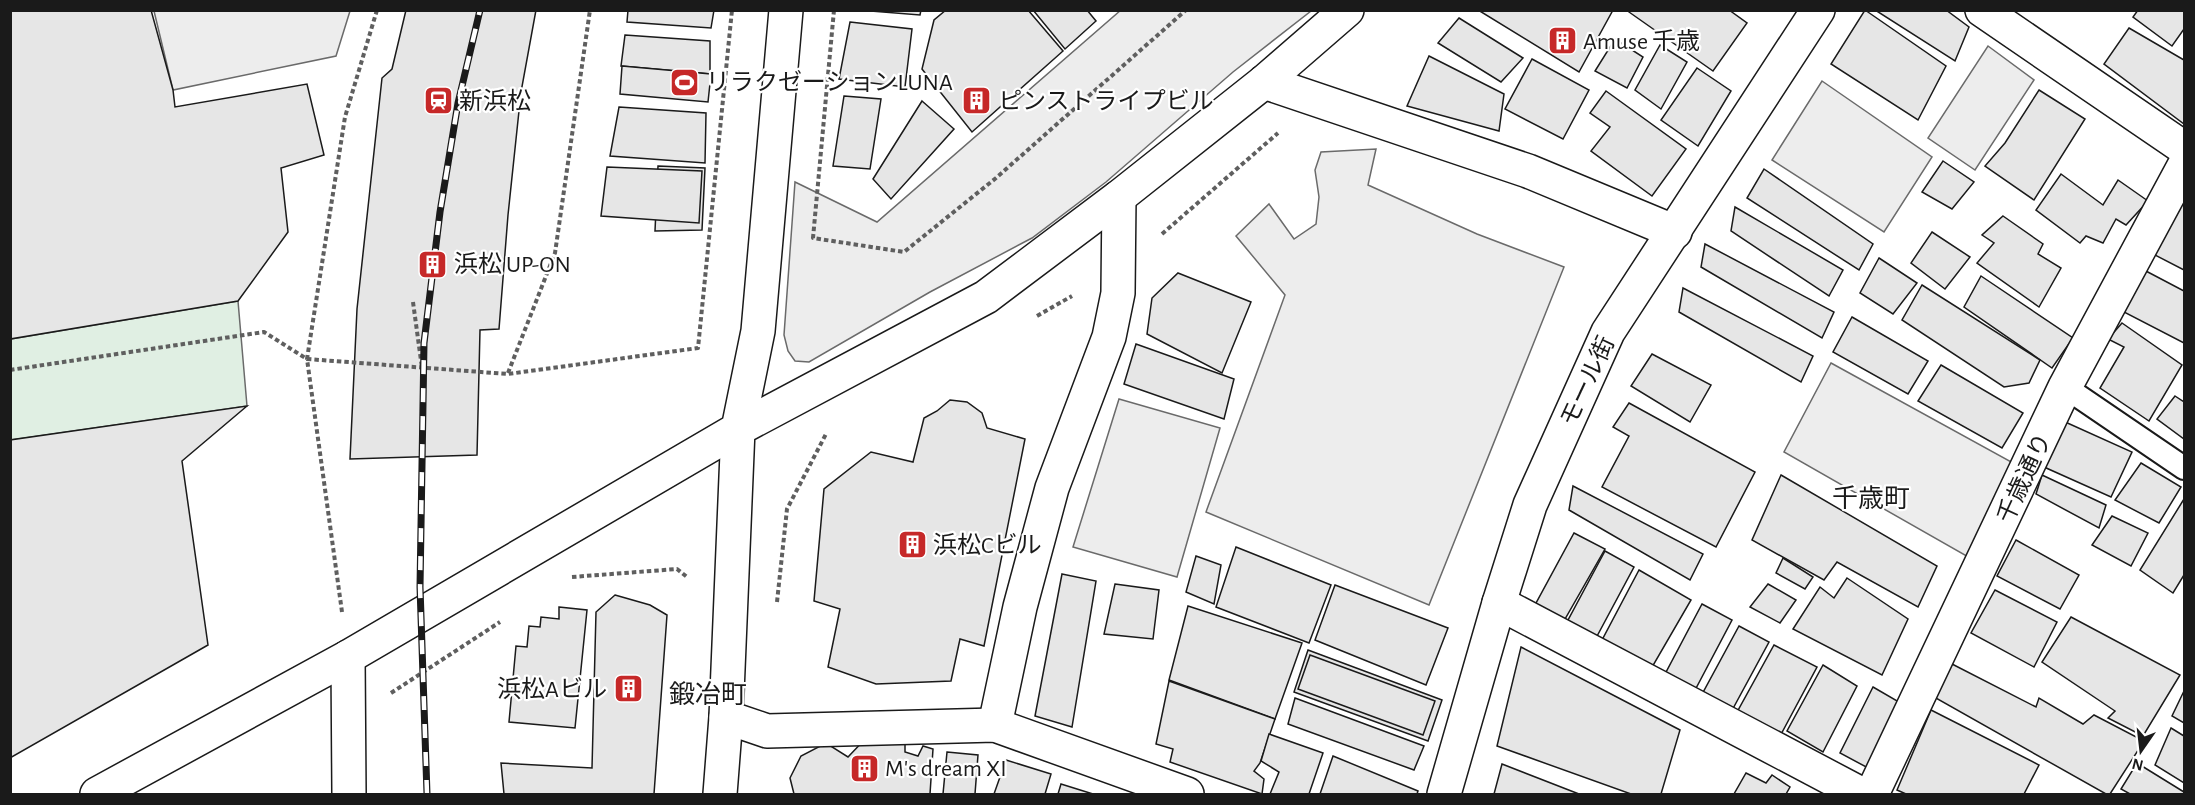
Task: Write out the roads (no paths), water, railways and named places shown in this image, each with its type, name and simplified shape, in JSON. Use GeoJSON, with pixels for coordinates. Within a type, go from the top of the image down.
{"type":"FeatureCollection","features":[{"type":"Feature","properties":{"kind":"street"},"geometry":{"type":"LineString","coordinates":[[720,795],[726,717],[738,429],[758,332],[786,10]]}},
{"type":"Feature","properties":{"kind":"street"},"geometry":{"type":"LineString","coordinates":[[97,795],[348,657],[738,429],[986,297],[1119,197],[1264,82],[1347,10]]}},
{"type":"Feature","properties":{"kind":"street","name":"モール街"},"geometry":{"type":"LineString","coordinates":[[1444,795],[1499,603],[1530,505],[1608,332],[1818,10]]}},
{"type":"Feature","properties":{"kind":"street"},"geometry":{"type":"LineString","coordinates":[[1982,10],[2184,148]]}},
{"type":"Feature","properties":{"kind":"street"},"geometry":{"type":"LineString","coordinates":[[1264,82],[1528,171],[1675,232]]}},
{"type":"Feature","properties":{"kind":"street","name":"千歳通り"},"geometry":{"type":"LineString","coordinates":[[1872,795],[2066,387],[2184,166]]}},
{"type":"Feature","properties":{"kind":"street"},"geometry":{"type":"LineString","coordinates":[[995,725],[1020,607],[1052,488],[1109,337],[1118,293],[1119,197]]}},
{"type":"Feature","properties":{"kind":"street"},"geometry":{"type":"LineString","coordinates":[[1499,603],[1861,795]]}},
{"type":"Feature","properties":{"kind":"street"},"geometry":{"type":"LineString","coordinates":[[348,657],[349,795]]}},
{"type":"Feature","properties":{"kind":"street"},"geometry":{"type":"LineString","coordinates":[[726,717],[766,731],[995,725],[1187,795]]}},
{"type":"Feature","properties":{"kind":"lane"},"geometry":{"type":"LineString","coordinates":[[2066,387],[2184,468]]}},
{"type":"Feature","properties":{"kind":"railway"},"geometry":{"type":"LineString","coordinates":[[427,794],[420,587],[424,343],[440,212],[458,103],[480,10]]}},
{"type":"Feature","properties":{"kind":"place","name":"Amuse 千歳"},"geometry":{"type":"Point","coordinates":[1562,41]}},
{"type":"Feature","properties":{"kind":"place","name":"リラクゼーションLUNA"},"geometry":{"type":"Point","coordinates":[685,82]}},
{"type":"Feature","properties":{"kind":"place","name":"新浜松"},"geometry":{"type":"Point","coordinates":[438,101]}},
{"type":"Feature","properties":{"kind":"place","name":"ピンストライプビル"},"geometry":{"type":"Point","coordinates":[977,101]}},
{"type":"Feature","properties":{"kind":"place","name":"浜松 UP-ON"},"geometry":{"type":"Point","coordinates":[433,264]}},
{"type":"Feature","properties":{"kind":"place","name":"浜松Cビル"},"geometry":{"type":"Point","coordinates":[912,545]}},
{"type":"Feature","properties":{"kind":"place","name":"浜松Aビル"},"geometry":{"type":"Point","coordinates":[628,689]}},
{"type":"Feature","properties":{"kind":"place","name":"M's dream XI"},"geometry":{"type":"Point","coordinates":[864,768]}},
{"type":"Feature","properties":{"kind":"district","name":"千歳町"},"geometry":{"type":"Point","coordinates":[1871,498]}},
{"type":"Feature","properties":{"kind":"district","name":"鍛冶町"},"geometry":{"type":"Point","coordinates":[708,694]}}]}
